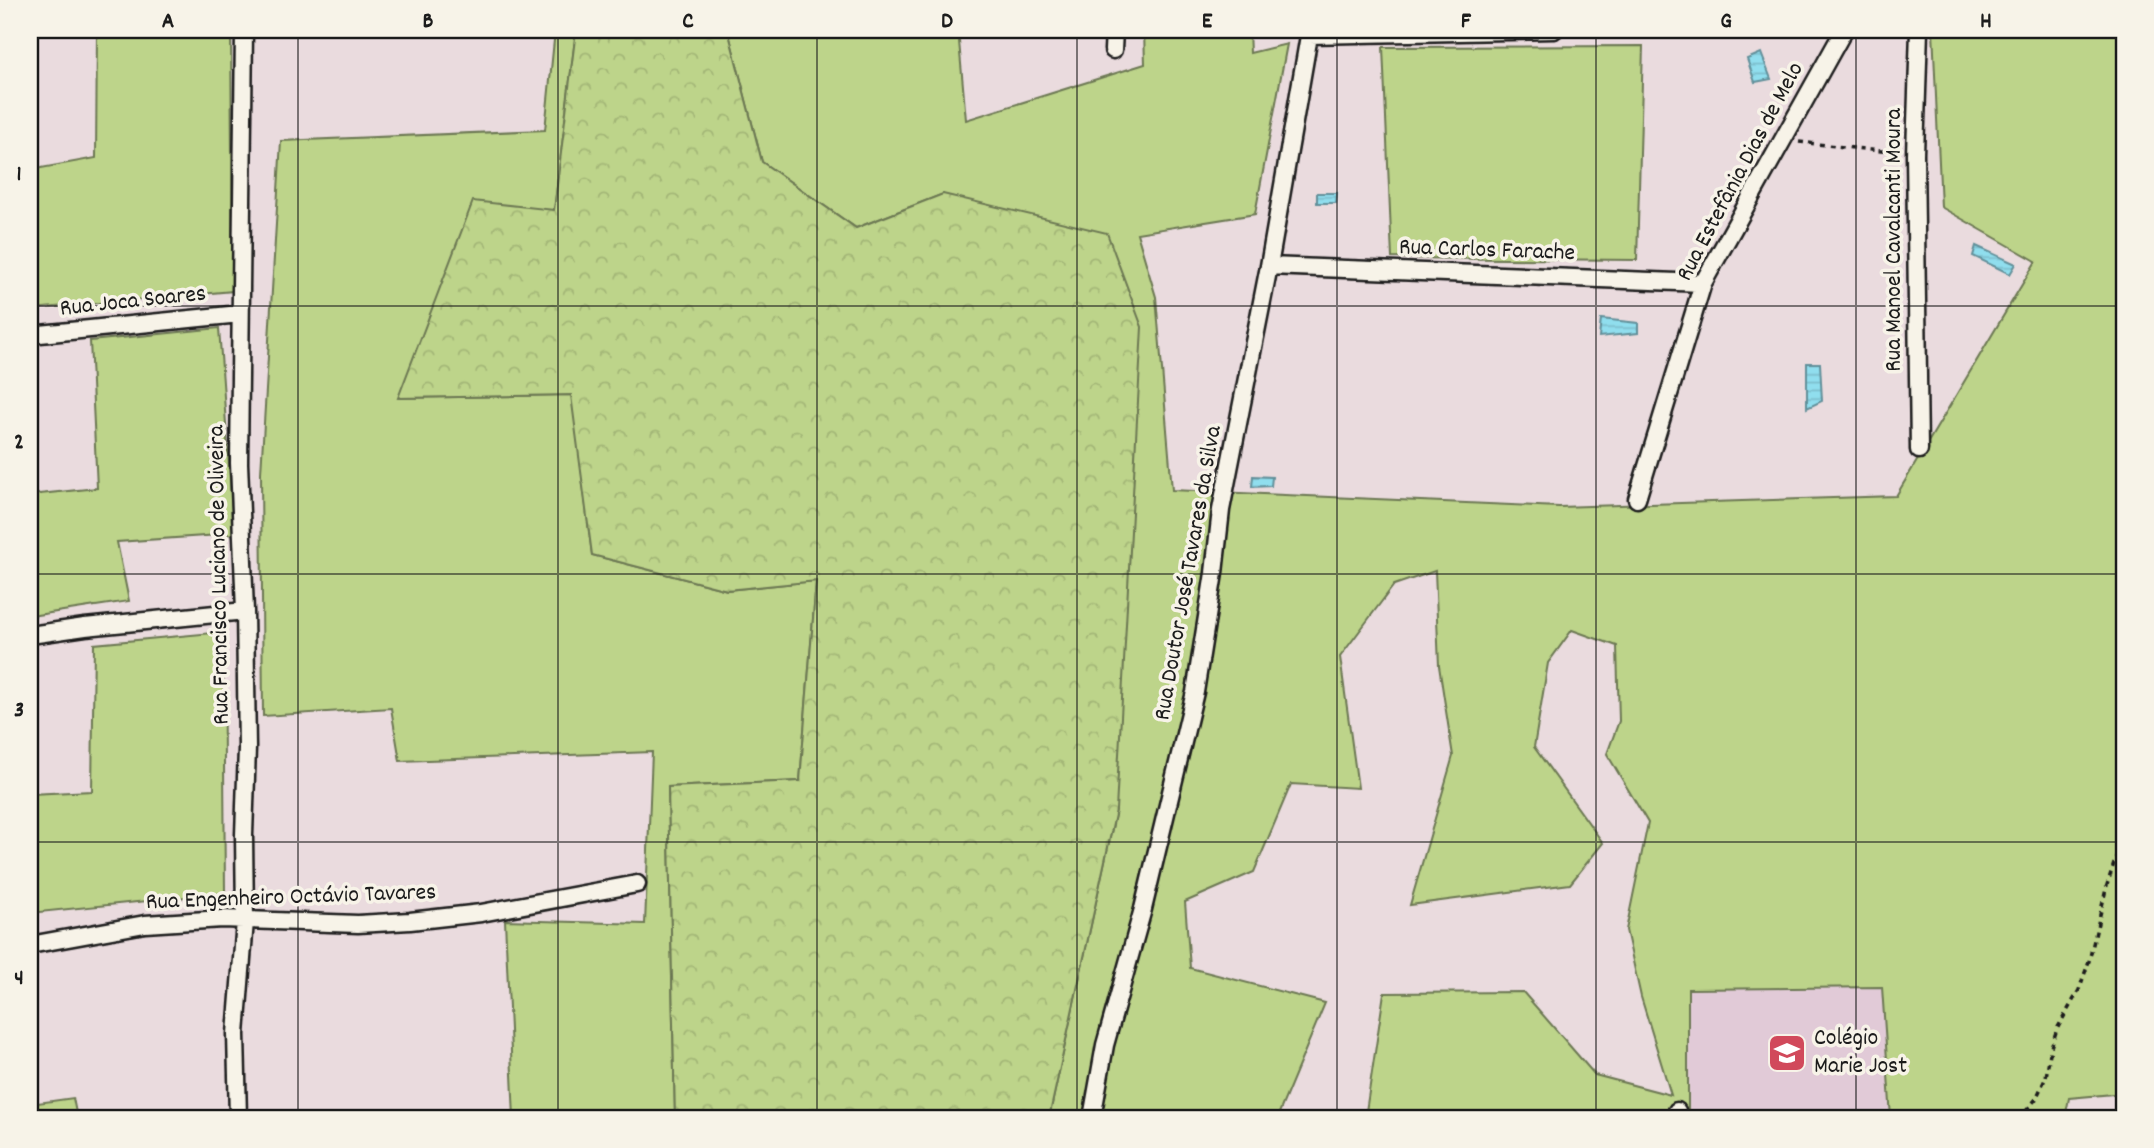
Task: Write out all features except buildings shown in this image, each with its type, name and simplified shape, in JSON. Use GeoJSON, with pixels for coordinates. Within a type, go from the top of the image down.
{"type":"FeatureCollection","features":[{"type":"Feature","properties":{"kind":"street","name":"Rua Francisco Luciano de Oliveira"},"geometry":{"type":"LineString","coordinates":[[238,1118],[236,1034],[245,921],[247,748],[239,463],[244,30]]}},
{"type":"Feature","properties":{"kind":"street"},"geometry":{"type":"LineString","coordinates":[[1114,30],[1114,50]]}},
{"type":"Feature","properties":{"kind":"street"},"geometry":{"type":"LineString","coordinates":[[1309,32],[1554,30]]}},
{"type":"Feature","properties":{"kind":"street","name":"Rua Estefânia Dias de Melo"},"geometry":{"type":"LineString","coordinates":[[1637,499],[1703,283],[1844,30]]}},
{"type":"Feature","properties":{"kind":"street","name":"Rua Manoel Cavalcanti Moura"},"geometry":{"type":"LineString","coordinates":[[1919,30],[1915,154],[1919,450]]}},
{"type":"Feature","properties":{"kind":"street","name":"Rua Doutor José Tavares da Silva"},"geometry":{"type":"LineString","coordinates":[[1092,1118],[1105,1045],[1143,909],[1195,692],[1222,510],[1269,266],[1309,32]]}},
{"type":"Feature","properties":{"kind":"street","name":"Rua Carlos Farache"},"geometry":{"type":"LineString","coordinates":[[1269,266],[1703,283]]}},
{"type":"Feature","properties":{"kind":"street","name":"Rua Joca Soares"},"geometry":{"type":"LineString","coordinates":[[30,335],[240,314]]}},
{"type":"Feature","properties":{"kind":"street"},"geometry":{"type":"LineString","coordinates":[[30,635],[245,611]]}},
{"type":"Feature","properties":{"kind":"street","name":"Rua Engenheiro Octávio Tavares"},"geometry":{"type":"LineString","coordinates":[[30,945],[145,924],[222,919],[358,924],[410,921],[481,913],[637,884]]}},
{"type":"Feature","properties":{"kind":"path"},"geometry":{"type":"LineString","coordinates":[[1782,140],[1915,154]]}},
{"type":"Feature","properties":{"kind":"path"},"geometry":{"type":"LineString","coordinates":[[2020,1118],[2036,1099],[2046,1077],[2057,1029],[2079,990],[2124,833]]}},
{"type":"Feature","properties":{"kind":"shaded area","name":"Colégio Marie Jost"},"geometry":{"type":"Polygon","coordinates":[[[1882,987],[1891,1118],[1688,1118],[1687,989],[1882,987]]]}},
{"type":"Feature","properties":{"kind":"green space"},"geometry":{"type":"Polygon","coordinates":[[[231,30],[233,291],[33,309],[30,170],[96,158],[97,32],[231,30]]]}},
{"type":"Feature","properties":{"kind":"green space"},"geometry":{"type":"Polygon","coordinates":[[[555,30],[576,30],[554,211],[399,398],[572,395],[592,555],[727,590],[816,581],[800,781],[668,787],[675,1118],[514,1118],[505,920],[645,924],[652,752],[400,761],[391,708],[263,716],[261,473],[281,141],[545,130],[555,30]]]}},
{"type":"Feature","properties":{"kind":"green space"},"geometry":{"type":"Polygon","coordinates":[[[576,30],[728,30],[762,162],[856,228],[943,194],[1107,233],[1142,327],[1116,810],[1049,1118],[675,1118],[668,787],[800,781],[816,581],[727,590],[592,555],[571,395],[398,398],[473,201],[554,210],[576,30]]]}},
{"type":"Feature","properties":{"kind":"green space"},"geometry":{"type":"Polygon","coordinates":[[[728,30],[958,30],[966,120],[1145,64],[1144,30],[1249,30],[1250,53],[1287,44],[1255,214],[1137,233],[1156,297],[1172,490],[1559,507],[1896,496],[2036,261],[1941,207],[1933,30],[2124,30],[2124,1093],[2069,1098],[2065,1118],[1891,1118],[1882,987],[1688,989],[1688,1118],[1365,1118],[1384,993],[1523,992],[1595,1075],[1671,1095],[1641,997],[1626,930],[1648,823],[1607,754],[1619,721],[1617,646],[1572,630],[1548,663],[1534,747],[1603,843],[1570,884],[1410,905],[1453,756],[1439,666],[1435,571],[1394,585],[1340,657],[1358,788],[1291,784],[1254,872],[1185,902],[1190,968],[1325,1003],[1277,1118],[1049,1118],[1116,810],[943,194],[856,228],[762,162],[728,30]]]}},
{"type":"Feature","properties":{"kind":"green space"},"geometry":{"type":"Polygon","coordinates":[[[1643,46],[1637,260],[1392,258],[1383,47],[1643,46]]]}},
{"type":"Feature","properties":{"kind":"green space"},"geometry":{"type":"Polygon","coordinates":[[[219,328],[234,534],[117,542],[129,601],[30,616],[30,495],[97,488],[90,341],[219,328]]]}},
{"type":"Feature","properties":{"kind":"green space"},"geometry":{"type":"Polygon","coordinates":[[[223,632],[225,893],[30,913],[30,794],[92,791],[94,644],[223,632]]]}},
{"type":"Feature","properties":{"kind":"green space"},"geometry":{"type":"Polygon","coordinates":[[[73,1098],[77,1118],[30,1118],[30,1104],[73,1098]]]}},
{"type":"Feature","properties":{"kind":"water"},"geometry":{"type":"Polygon","coordinates":[[[1761,53],[1771,79],[1755,82],[1747,59],[1761,53]]]}},
{"type":"Feature","properties":{"kind":"water"},"geometry":{"type":"Polygon","coordinates":[[[1317,193],[1337,193],[1336,203],[1317,203],[1317,193]]]}},
{"type":"Feature","properties":{"kind":"water"},"geometry":{"type":"Polygon","coordinates":[[[1976,246],[2016,264],[2010,274],[1973,256],[1976,246]]]}},
{"type":"Feature","properties":{"kind":"water"},"geometry":{"type":"Polygon","coordinates":[[[1601,319],[1638,323],[1638,333],[1599,337],[1601,319]]]}},
{"type":"Feature","properties":{"kind":"water"},"geometry":{"type":"Polygon","coordinates":[[[1807,363],[1820,363],[1822,401],[1807,408],[1807,363]]]}},
{"type":"Feature","properties":{"kind":"water"},"geometry":{"type":"Polygon","coordinates":[[[1253,476],[1272,477],[1271,486],[1252,487],[1253,476]]]}},
{"type":"Feature","properties":{"kind":"place","name":"Colégio Marie Jost"},"geometry":{"type":"Point","coordinates":[1787,1053]}}]}
